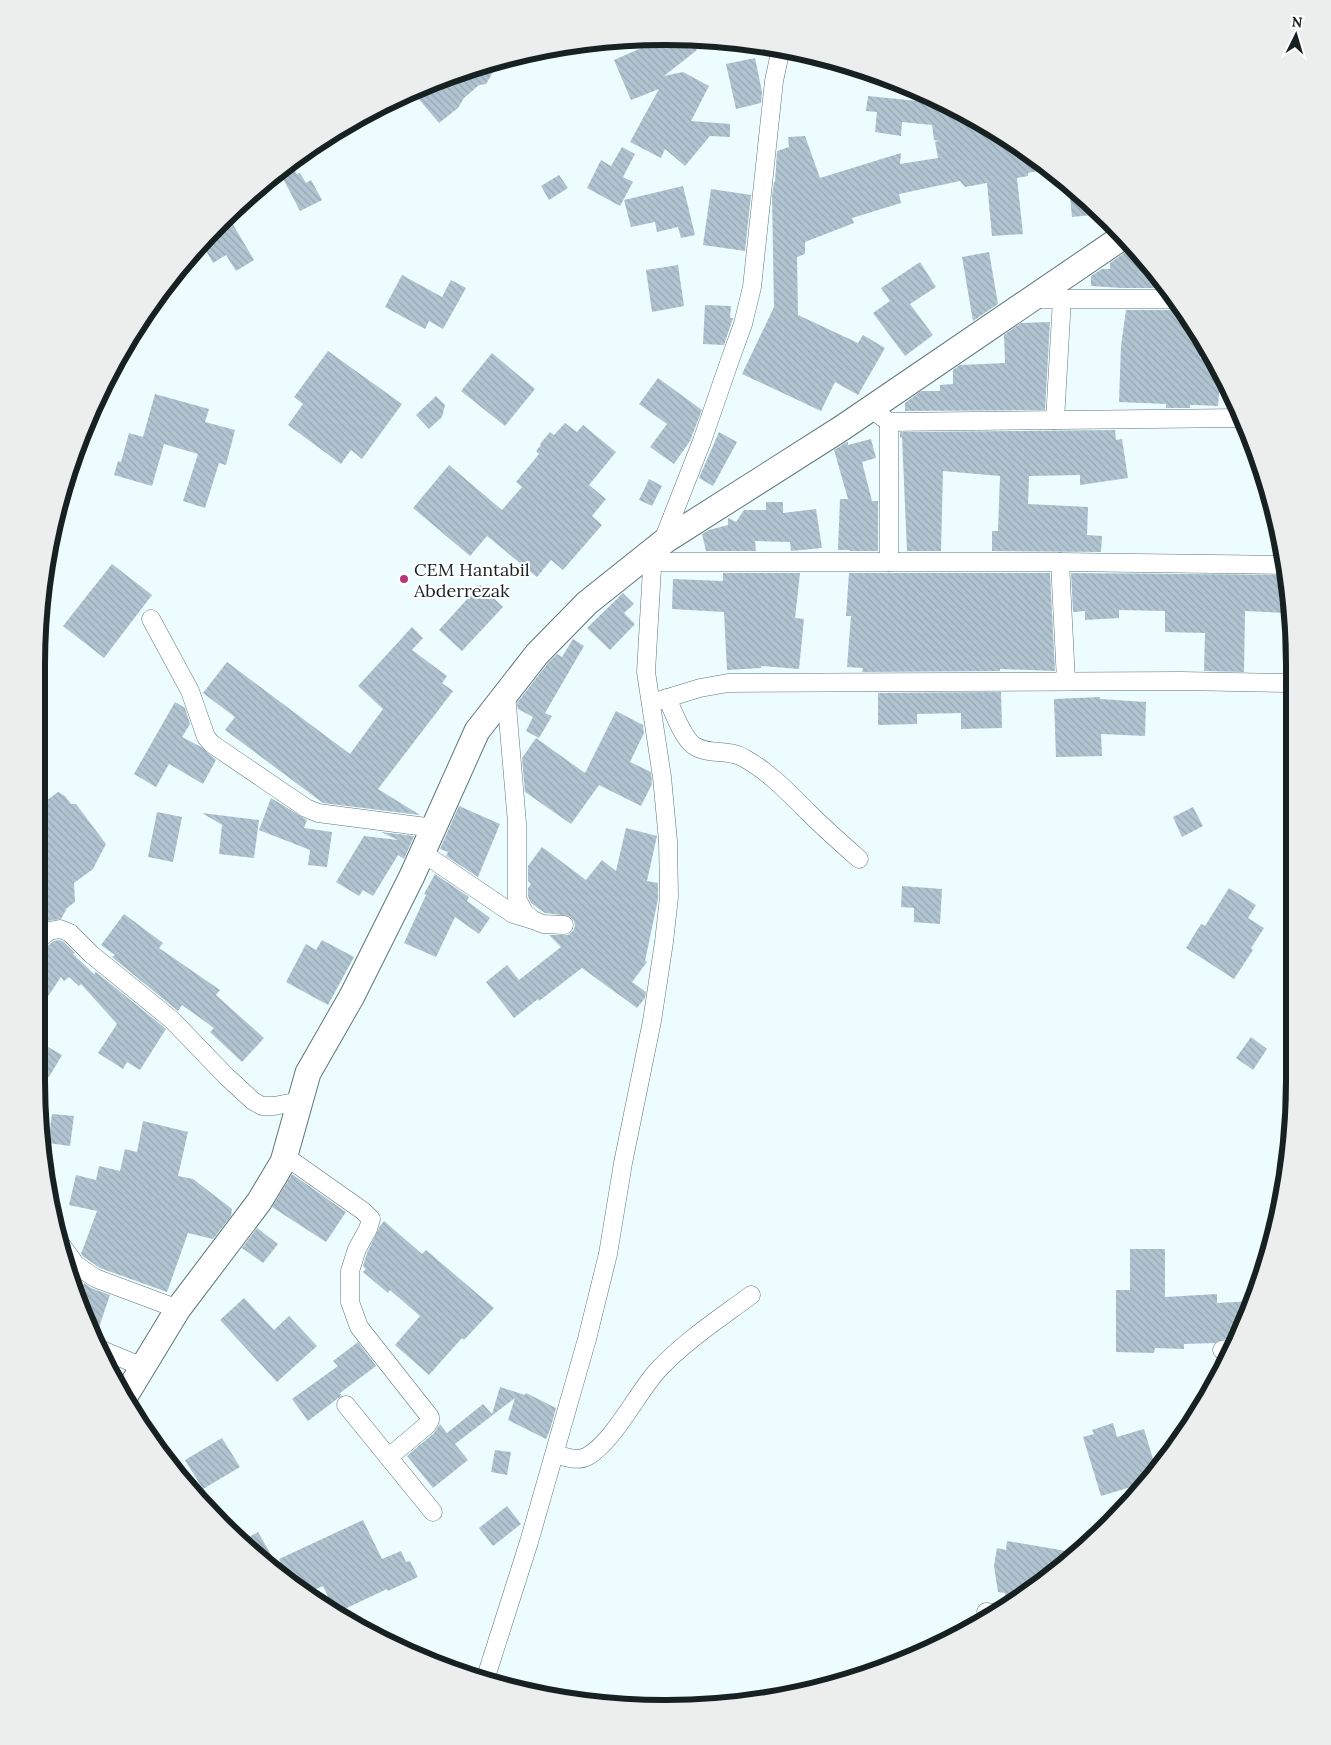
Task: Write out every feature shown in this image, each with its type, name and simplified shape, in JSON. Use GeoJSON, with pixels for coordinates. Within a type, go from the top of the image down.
{"type":"FeatureCollection","features":[{"type":"Feature","properties":{"kind":"street"},"geometry":{"type":"LineString","coordinates":[[779,56],[774,81],[752,287],[743,324],[702,442],[656,552],[646,672],[659,701],[691,744],[704,751],[727,752],[742,756],[754,764],[774,778],[858,859]]}},
{"type":"Feature","properties":{"kind":"street"},"geometry":{"type":"LineString","coordinates":[[128,1391],[178,1309],[259,1202],[283,1162],[308,1073],[352,996],[423,853],[477,731],[537,654],[587,603],[656,552],[880,415],[1030,299],[1117,241]]}},
{"type":"Feature","properties":{"kind":"street"},"geometry":{"type":"LineString","coordinates":[[1030,299],[1166,299]]}},
{"type":"Feature","properties":{"kind":"street"},"geometry":{"type":"LineString","coordinates":[[1055,420],[1062,299]]}},
{"type":"Feature","properties":{"kind":"street"},"geometry":{"type":"LineString","coordinates":[[880,415],[1055,420],[1234,418]]}},
{"type":"Feature","properties":{"kind":"street"},"geometry":{"type":"LineString","coordinates":[[880,415],[889,562]]}},
{"type":"Feature","properties":{"kind":"street"},"geometry":{"type":"LineString","coordinates":[[656,552],[889,562],[1278,565]]}},
{"type":"Feature","properties":{"kind":"street"},"geometry":{"type":"LineString","coordinates":[[1060,562],[1066,681]]}},
{"type":"Feature","properties":{"kind":"street"},"geometry":{"type":"LineString","coordinates":[[151,619],[190,691],[206,737],[212,744],[306,808],[318,813],[434,828]]}},
{"type":"Feature","properties":{"kind":"street"},"geometry":{"type":"LineString","coordinates":[[659,701],[700,688],[728,683],[1066,681],[1286,683]]}},
{"type":"Feature","properties":{"kind":"street"},"geometry":{"type":"LineString","coordinates":[[506,694],[517,823],[517,900],[524,912],[533,920]]}},
{"type":"Feature","properties":{"kind":"street"},"geometry":{"type":"LineString","coordinates":[[487,1673],[555,1454],[588,1339],[608,1254],[623,1163],[652,1021],[669,897],[668,841],[662,777],[659,701]]}},
{"type":"Feature","properties":{"kind":"street"},"geometry":{"type":"LineString","coordinates":[[423,853],[513,914],[543,924],[564,925]]}},
{"type":"Feature","properties":{"kind":"street"},"geometry":{"type":"LineString","coordinates":[[45,934],[49,931],[60,929],[70,933],[98,961],[172,1020],[253,1101],[262,1106],[274,1106],[300,1101]]}},
{"type":"Feature","properties":{"kind":"street"},"geometry":{"type":"LineString","coordinates":[[285,1156],[363,1210],[371,1219],[368,1230],[357,1249],[350,1272],[350,1302],[359,1327],[430,1417],[427,1425],[389,1457]]}},
{"type":"Feature","properties":{"kind":"street"},"geometry":{"type":"LineString","coordinates":[[72,1260],[76,1265],[95,1278],[178,1309]]}},
{"type":"Feature","properties":{"kind":"street"},"geometry":{"type":"LineString","coordinates":[[555,1454],[573,1460],[587,1457],[604,1443],[658,1371],[682,1347],[751,1295]]}},
{"type":"Feature","properties":{"kind":"street"},"geometry":{"type":"LineString","coordinates":[[108,1353],[142,1367]]}},
{"type":"Feature","properties":{"kind":"street"},"geometry":{"type":"LineString","coordinates":[[346,1405],[433,1512]]}},
{"type":"Feature","properties":{"kind":"building"},"geometry":{"type":"Polygon","coordinates":[[[646,46],[694,46],[697,50],[664,76],[683,72],[709,86],[691,121],[730,124],[730,137],[710,136],[685,166],[665,149],[661,158],[630,142],[659,89],[631,100],[614,60],[646,46]]]}},
{"type":"Feature","properties":{"kind":"building"},"geometry":{"type":"Polygon","coordinates":[[[755,58],[762,92],[761,103],[736,109],[726,64],[755,58]]]}},
{"type":"Feature","properties":{"kind":"building"},"geometry":{"type":"Polygon","coordinates":[[[495,69],[486,84],[479,85],[464,98],[458,108],[439,123],[417,97],[495,69]]]}},
{"type":"Feature","properties":{"kind":"building"},"geometry":{"type":"Polygon","coordinates":[[[868,96],[924,102],[976,128],[1040,171],[1017,178],[1023,234],[992,236],[987,183],[965,187],[960,181],[899,194],[901,203],[852,218],[854,223],[805,242],[805,254],[797,257],[798,315],[858,343],[863,335],[885,348],[858,395],[835,382],[821,411],[742,374],[774,307],[772,196],[777,151],[789,147],[788,137],[805,136],[820,178],[901,153],[900,164],[938,158],[935,142],[939,141],[934,140],[932,125],[902,122],[901,136],[875,132],[877,112],[866,111],[868,96]]]}},
{"type":"Feature","properties":{"kind":"building"},"geometry":{"type":"Polygon","coordinates":[[[622,147],[635,154],[623,177],[633,182],[620,206],[587,188],[601,160],[611,166],[622,147]]]}},
{"type":"Feature","properties":{"kind":"building"},"geometry":{"type":"Polygon","coordinates":[[[294,169],[297,174],[300,173],[306,183],[311,180],[322,200],[300,211],[282,178],[294,169]]]}},
{"type":"Feature","properties":{"kind":"building"},"geometry":{"type":"Polygon","coordinates":[[[559,175],[568,188],[549,200],[541,186],[559,175]]]}},
{"type":"Feature","properties":{"kind":"building"},"geometry":{"type":"Polygon","coordinates":[[[683,186],[695,235],[681,238],[678,227],[657,232],[655,222],[631,227],[624,200],[683,186]]]}},
{"type":"Feature","properties":{"kind":"building"},"geometry":{"type":"Polygon","coordinates":[[[711,189],[751,195],[745,251],[703,245],[711,189]]]}},
{"type":"Feature","properties":{"kind":"building"},"geometry":{"type":"Polygon","coordinates":[[[1070,195],[1092,215],[1072,217],[1070,195]]]}},
{"type":"Feature","properties":{"kind":"building"},"geometry":{"type":"Polygon","coordinates":[[[232,222],[254,260],[236,271],[226,255],[213,263],[205,250],[232,222]]]}},
{"type":"Feature","properties":{"kind":"building"},"geometry":{"type":"Polygon","coordinates":[[[1127,251],[1158,288],[1091,286],[1091,276],[1102,269],[1110,269],[1110,263],[1127,251]]]}},
{"type":"Feature","properties":{"kind":"building"},"geometry":{"type":"Polygon","coordinates":[[[989,252],[998,304],[973,321],[962,257],[989,252]]]}},
{"type":"Feature","properties":{"kind":"building"},"geometry":{"type":"Polygon","coordinates":[[[920,262],[936,287],[910,304],[933,335],[905,356],[873,313],[890,301],[881,288],[920,262]]]}},
{"type":"Feature","properties":{"kind":"building"},"geometry":{"type":"Polygon","coordinates":[[[678,265],[684,306],[652,312],[646,270],[678,265]]]}},
{"type":"Feature","properties":{"kind":"building"},"geometry":{"type":"Polygon","coordinates":[[[402,275],[442,297],[451,280],[466,288],[443,329],[429,321],[425,329],[385,307],[402,275]]]}},
{"type":"Feature","properties":{"kind":"building"},"geometry":{"type":"Polygon","coordinates":[[[705,305],[731,306],[730,318],[733,318],[724,345],[703,344],[705,305]]]}},
{"type":"Feature","properties":{"kind":"building"},"geometry":{"type":"Polygon","coordinates":[[[1126,310],[1173,310],[1198,348],[1200,358],[1205,358],[1220,386],[1218,406],[1190,405],[1190,408],[1166,408],[1166,404],[1119,402],[1121,346],[1126,310]]]}},
{"type":"Feature","properties":{"kind":"building"},"geometry":{"type":"Polygon","coordinates":[[[1050,322],[1045,410],[905,411],[905,403],[921,391],[940,391],[940,385],[953,384],[953,370],[960,365],[1005,363],[1004,335],[1021,323],[1050,322]]]}},
{"type":"Feature","properties":{"kind":"building"},"geometry":{"type":"Polygon","coordinates":[[[328,351],[402,404],[362,459],[351,450],[341,464],[288,425],[303,404],[294,397],[328,351]]]}},
{"type":"Feature","properties":{"kind":"building"},"geometry":{"type":"Polygon","coordinates":[[[492,353],[535,389],[505,426],[461,391],[492,353]]]}},
{"type":"Feature","properties":{"kind":"building"},"geometry":{"type":"Polygon","coordinates":[[[658,378],[702,410],[690,441],[674,464],[650,447],[667,424],[639,404],[658,378]]]}},
{"type":"Feature","properties":{"kind":"building"},"geometry":{"type":"Polygon","coordinates":[[[155,394],[209,409],[205,422],[235,430],[226,465],[219,463],[205,508],[183,501],[198,454],[164,444],[152,486],[114,475],[118,461],[121,462],[129,433],[143,437],[155,394]]]}},
{"type":"Feature","properties":{"kind":"building"},"geometry":{"type":"Polygon","coordinates":[[[436,396],[445,405],[442,417],[429,429],[416,415],[436,396]]]}},
{"type":"Feature","properties":{"kind":"building"},"geometry":{"type":"Polygon","coordinates":[[[565,423],[577,432],[583,425],[616,452],[589,485],[606,499],[592,516],[602,525],[563,570],[551,560],[537,577],[487,536],[470,556],[413,508],[449,465],[502,510],[522,487],[516,482],[539,454],[536,451],[540,444],[550,432],[554,435],[565,423]]]}},
{"type":"Feature","properties":{"kind":"building"},"geometry":{"type":"Polygon","coordinates":[[[1115,430],[1116,440],[1122,439],[1128,478],[1080,485],[1080,475],[1029,476],[1028,504],[1088,507],[1087,535],[1102,536],[1101,552],[992,551],[992,531],[998,531],[1000,476],[943,471],[941,551],[907,551],[902,437],[900,438],[900,432],[1115,430]]]}},
{"type":"Feature","properties":{"kind":"building"},"geometry":{"type":"Polygon","coordinates":[[[719,432],[737,442],[713,486],[699,478],[719,432]]]}},
{"type":"Feature","properties":{"kind":"building"},"geometry":{"type":"Polygon","coordinates":[[[871,439],[876,458],[862,462],[872,501],[878,501],[878,551],[838,550],[840,499],[848,499],[834,450],[848,442],[848,445],[871,439]]]}},
{"type":"Feature","properties":{"kind":"building"},"geometry":{"type":"Polygon","coordinates":[[[649,479],[662,486],[652,506],[639,500],[649,479]]]}},
{"type":"Feature","properties":{"kind":"building"},"geometry":{"type":"Polygon","coordinates":[[[766,502],[783,502],[783,513],[816,509],[822,548],[791,551],[790,542],[755,541],[756,551],[706,551],[702,534],[728,525],[728,518],[736,522],[744,510],[766,510],[766,502]]]}},
{"type":"Feature","properties":{"kind":"building"},"geometry":{"type":"Polygon","coordinates":[[[112,564],[152,595],[104,658],[63,626],[112,564]]]}},
{"type":"Feature","properties":{"kind":"building"},"geometry":{"type":"Polygon","coordinates":[[[723,573],[800,573],[795,618],[804,619],[799,669],[761,666],[761,668],[727,670],[724,612],[672,609],[673,579],[723,581],[723,573]]]}},
{"type":"Feature","properties":{"kind":"building"},"geometry":{"type":"Polygon","coordinates":[[[849,573],[1050,573],[1055,671],[1000,669],[1000,671],[862,672],[863,668],[847,667],[851,616],[846,616],[849,573]]]}},
{"type":"Feature","properties":{"kind":"building"},"geometry":{"type":"Polygon","coordinates":[[[1071,573],[1279,575],[1284,613],[1245,611],[1244,672],[1204,671],[1205,633],[1165,632],[1165,611],[1119,610],[1119,618],[1085,620],[1085,611],[1073,612],[1071,573]]]}},
{"type":"Feature","properties":{"kind":"building"},"geometry":{"type":"Polygon","coordinates":[[[480,585],[503,607],[462,651],[439,630],[480,585]]]}},
{"type":"Feature","properties":{"kind":"building"},"geometry":{"type":"Polygon","coordinates":[[[623,593],[634,604],[624,613],[635,624],[610,650],[587,628],[623,593]]]}},
{"type":"Feature","properties":{"kind":"building"},"geometry":{"type":"Polygon","coordinates":[[[412,627],[423,638],[412,650],[447,676],[442,683],[453,691],[378,789],[420,815],[323,803],[225,730],[235,717],[203,693],[227,662],[350,754],[383,709],[358,686],[412,627]]]}},
{"type":"Feature","properties":{"kind":"building"},"geometry":{"type":"Polygon","coordinates":[[[573,639],[584,646],[545,713],[552,716],[539,738],[526,731],[533,717],[518,709],[517,703],[548,663],[557,654],[562,657],[573,639]]]}},
{"type":"Feature","properties":{"kind":"building"},"geometry":{"type":"Polygon","coordinates":[[[1001,692],[1002,728],[961,729],[961,713],[917,714],[917,724],[878,725],[878,693],[1001,692]]]}},
{"type":"Feature","properties":{"kind":"building"},"geometry":{"type":"Polygon","coordinates":[[[1100,697],[1100,699],[1146,702],[1145,736],[1101,734],[1102,756],[1056,757],[1054,699],[1100,697]]]}},
{"type":"Feature","properties":{"kind":"building"},"geometry":{"type":"Polygon","coordinates":[[[175,702],[185,708],[190,724],[182,737],[201,747],[216,760],[203,784],[169,764],[156,787],[134,774],[175,702]]]}},
{"type":"Feature","properties":{"kind":"building"},"geometry":{"type":"Polygon","coordinates":[[[616,711],[643,725],[644,733],[630,762],[651,772],[652,784],[641,806],[599,785],[571,824],[525,792],[522,758],[536,738],[585,773],[616,711]]]}},
{"type":"Feature","properties":{"kind":"building"},"geometry":{"type":"Polygon","coordinates":[[[58,792],[65,796],[71,804],[76,804],[106,844],[93,869],[74,883],[75,902],[67,908],[61,919],[45,922],[45,847],[47,843],[45,842],[45,798],[47,800],[58,792]]]}},
{"type":"Feature","properties":{"kind":"building"},"geometry":{"type":"Polygon","coordinates":[[[271,798],[307,820],[304,828],[332,832],[327,867],[308,865],[310,850],[259,830],[271,798]]]}},
{"type":"Feature","properties":{"kind":"building"},"geometry":{"type":"Polygon","coordinates":[[[459,806],[500,824],[478,877],[446,856],[448,852],[440,849],[459,806]]]}},
{"type":"Feature","properties":{"kind":"building"},"geometry":{"type":"Polygon","coordinates":[[[1193,807],[1203,826],[1182,837],[1173,817],[1193,807]]]}},
{"type":"Feature","properties":{"kind":"building"},"geometry":{"type":"Polygon","coordinates":[[[157,812],[182,817],[173,862],[148,857],[157,812]]]}},
{"type":"Feature","properties":{"kind":"building"},"geometry":{"type":"Polygon","coordinates":[[[202,813],[259,820],[254,858],[219,854],[222,825],[224,826],[202,813]]]}},
{"type":"Feature","properties":{"kind":"building"},"geometry":{"type":"Polygon","coordinates":[[[626,828],[657,836],[647,881],[658,883],[658,899],[645,961],[647,962],[632,982],[646,992],[645,998],[637,1008],[582,968],[514,1018],[486,982],[507,965],[519,980],[561,947],[549,935],[568,935],[575,926],[574,921],[569,916],[545,913],[531,903],[528,896],[528,888],[531,884],[528,881],[528,866],[542,847],[586,880],[602,860],[616,871],[626,828]]]}},
{"type":"Feature","properties":{"kind":"building"},"geometry":{"type":"Polygon","coordinates":[[[381,832],[414,836],[404,859],[398,855],[373,896],[363,890],[359,896],[336,882],[364,836],[398,840],[381,832]]]}},
{"type":"Feature","properties":{"kind":"building"},"geometry":{"type":"Polygon","coordinates":[[[435,874],[469,897],[467,901],[490,918],[479,934],[455,917],[436,957],[404,943],[426,895],[424,894],[435,874]]]}},
{"type":"Feature","properties":{"kind":"building"},"geometry":{"type":"Polygon","coordinates":[[[902,886],[942,889],[940,924],[914,922],[914,908],[901,907],[902,886]]]}},
{"type":"Feature","properties":{"kind":"building"},"geometry":{"type":"Polygon","coordinates":[[[1229,888],[1256,905],[1248,918],[1264,928],[1251,948],[1253,950],[1234,979],[1186,948],[1201,924],[1205,926],[1229,888]]]}},
{"type":"Feature","properties":{"kind":"building"},"geometry":{"type":"Polygon","coordinates":[[[124,914],[163,943],[159,948],[220,990],[216,995],[264,1038],[242,1062],[210,1032],[214,1028],[182,1005],[178,1011],[112,957],[115,955],[101,945],[124,914]]]}},
{"type":"Feature","properties":{"kind":"building"},"geometry":{"type":"Polygon","coordinates":[[[322,940],[354,957],[328,1005],[286,982],[306,944],[316,950],[322,940]]]}},
{"type":"Feature","properties":{"kind":"building"},"geometry":{"type":"Polygon","coordinates":[[[54,941],[64,942],[75,953],[73,954],[94,974],[96,972],[166,1029],[140,1070],[127,1062],[123,1069],[98,1053],[117,1024],[81,984],[79,986],[69,977],[64,981],[61,977],[45,1001],[45,948],[54,941]]]}},
{"type":"Feature","properties":{"kind":"building"},"geometry":{"type":"Polygon","coordinates":[[[1251,1037],[1267,1049],[1253,1070],[1236,1058],[1251,1037]]]}},
{"type":"Feature","properties":{"kind":"building"},"geometry":{"type":"Polygon","coordinates":[[[45,1045],[62,1055],[49,1077],[45,1075],[45,1045]]]}},
{"type":"Feature","properties":{"kind":"building"},"geometry":{"type":"Polygon","coordinates":[[[52,1114],[74,1116],[70,1146],[48,1142],[52,1114]]]}},
{"type":"Feature","properties":{"kind":"building"},"geometry":{"type":"Polygon","coordinates":[[[143,1121],[188,1132],[178,1176],[193,1179],[232,1209],[231,1216],[213,1239],[188,1233],[167,1292],[100,1268],[84,1257],[81,1254],[97,1211],[69,1205],[76,1175],[96,1180],[99,1166],[120,1171],[125,1149],[137,1152],[143,1121]]]}},
{"type":"Feature","properties":{"kind":"building"},"geometry":{"type":"Polygon","coordinates":[[[292,1174],[346,1212],[326,1242],[272,1207],[292,1174]]]}},
{"type":"Feature","properties":{"kind":"building"},"geometry":{"type":"Polygon","coordinates":[[[384,1221],[422,1254],[426,1250],[494,1308],[464,1340],[462,1338],[429,1375],[395,1345],[420,1316],[390,1290],[388,1293],[363,1272],[366,1269],[363,1266],[367,1253],[384,1221]]]}},
{"type":"Feature","properties":{"kind":"building"},"geometry":{"type":"Polygon","coordinates":[[[257,1228],[278,1244],[263,1263],[242,1248],[257,1228]]]}},
{"type":"Feature","properties":{"kind":"building"},"geometry":{"type":"Polygon","coordinates":[[[1130,1249],[1165,1249],[1165,1297],[1217,1294],[1217,1303],[1245,1301],[1229,1339],[1215,1343],[1184,1344],[1184,1349],[1155,1348],[1154,1353],[1116,1352],[1116,1290],[1130,1290],[1130,1249]]]}},
{"type":"Feature","properties":{"kind":"building"},"geometry":{"type":"Polygon","coordinates":[[[84,1283],[91,1288],[110,1295],[98,1330],[92,1317],[82,1289],[84,1283]]]}},
{"type":"Feature","properties":{"kind":"building"},"geometry":{"type":"Polygon","coordinates":[[[244,1298],[274,1330],[289,1316],[317,1346],[277,1382],[220,1320],[244,1298]]]}},
{"type":"Feature","properties":{"kind":"building"},"geometry":{"type":"Polygon","coordinates":[[[358,1342],[376,1366],[340,1393],[342,1396],[308,1421],[292,1399],[338,1366],[333,1361],[358,1342]]]}},
{"type":"Feature","properties":{"kind":"building"},"geometry":{"type":"Polygon","coordinates":[[[500,1387],[525,1395],[526,1393],[556,1408],[546,1439],[508,1420],[515,1398],[455,1444],[468,1460],[433,1488],[407,1456],[434,1433],[440,1424],[447,1433],[483,1404],[492,1414],[500,1387]]]}},
{"type":"Feature","properties":{"kind":"building"},"geometry":{"type":"Polygon","coordinates":[[[1113,1423],[1117,1437],[1144,1429],[1154,1462],[1134,1486],[1101,1496],[1083,1437],[1094,1434],[1092,1430],[1113,1423]]]}},
{"type":"Feature","properties":{"kind":"building"},"geometry":{"type":"Polygon","coordinates":[[[222,1438],[240,1467],[203,1489],[185,1460],[222,1438]]]}},
{"type":"Feature","properties":{"kind":"building"},"geometry":{"type":"Polygon","coordinates":[[[495,1450],[511,1452],[507,1475],[491,1472],[495,1450]]]}},
{"type":"Feature","properties":{"kind":"building"},"geometry":{"type":"Polygon","coordinates":[[[507,1506],[521,1524],[493,1546],[479,1528],[507,1506]]]}},
{"type":"Feature","properties":{"kind":"building"},"geometry":{"type":"Polygon","coordinates":[[[363,1520],[382,1559],[401,1551],[406,1562],[410,1561],[418,1577],[343,1610],[330,1601],[323,1586],[314,1590],[283,1568],[279,1559],[363,1520]]]}},
{"type":"Feature","properties":{"kind":"building"},"geometry":{"type":"Polygon","coordinates":[[[258,1532],[274,1561],[256,1546],[248,1538],[258,1532]]]}},
{"type":"Feature","properties":{"kind":"building"},"geometry":{"type":"Polygon","coordinates":[[[1007,1541],[1068,1552],[1006,1598],[1005,1593],[998,1592],[994,1566],[997,1548],[1006,1550],[1007,1541]]]}},
{"type":"Feature","properties":{"kind":"place","name":"CEM Hantabil Abderrezak"},"geometry":{"type":"Point","coordinates":[404,579]}}]}
